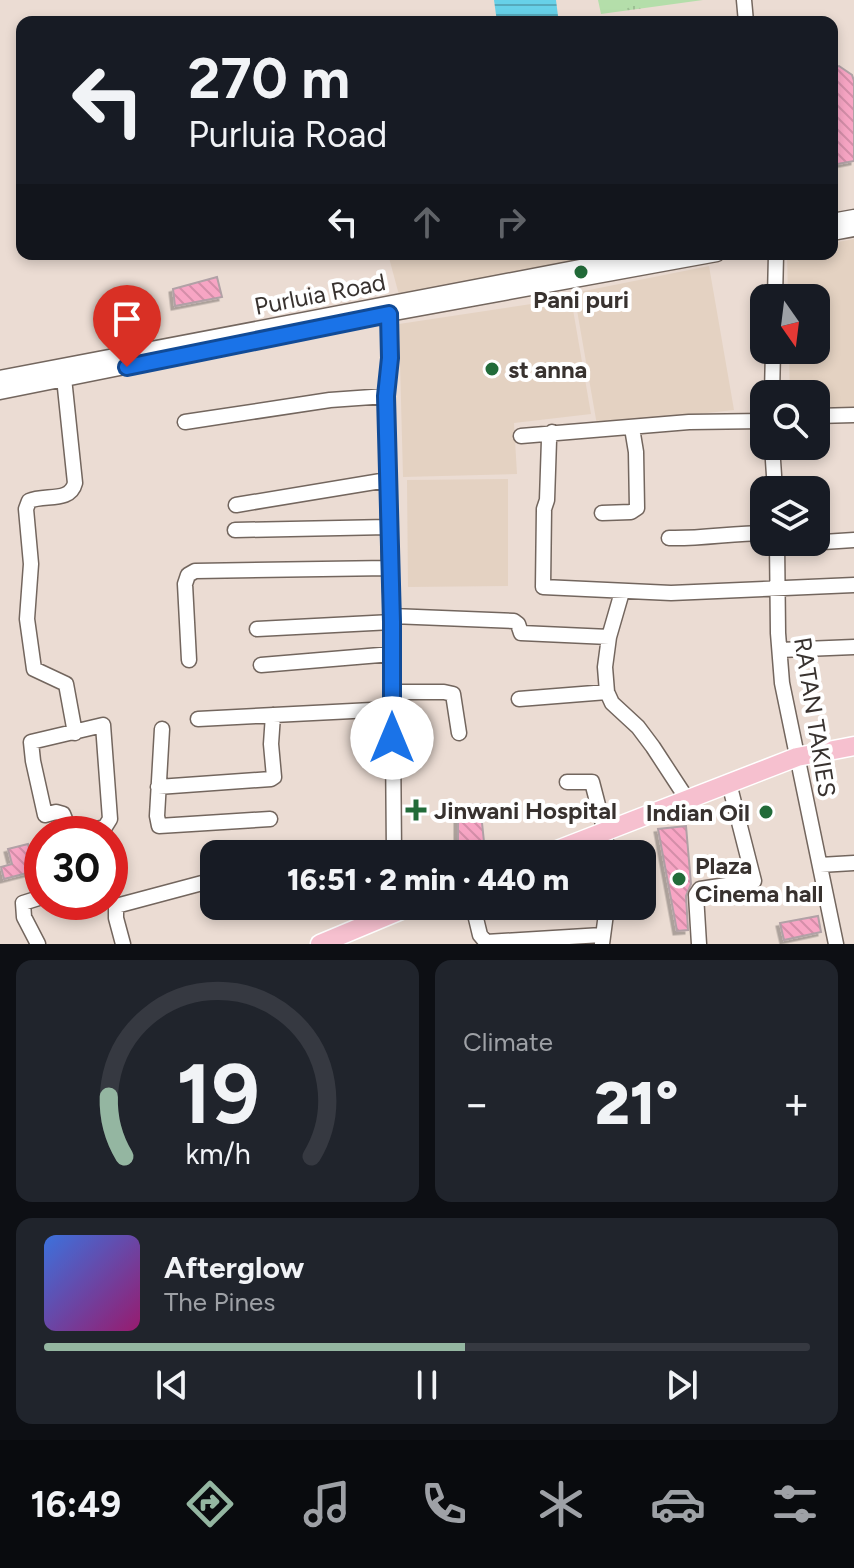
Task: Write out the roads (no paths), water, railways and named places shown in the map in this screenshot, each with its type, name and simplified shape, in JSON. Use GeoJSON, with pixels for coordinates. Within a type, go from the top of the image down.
{"type":"FeatureCollection","features":[{"type":"Feature","properties":{"kind":"main road"},"geometry":{"type":"LineString","coordinates":[[584,840],[797,757],[854,746]]}},
{"type":"Feature","properties":{"kind":"main road"},"geometry":{"type":"LineString","coordinates":[[320,944],[374,920]]}},
{"type":"Feature","properties":{"kind":"street","name":"Purluia Road"},"geometry":{"type":"LineString","coordinates":[[2,382],[389,308],[619,260]]}},
{"type":"Feature","properties":{"kind":"street","name":"Purluia Road"},"geometry":{"type":"LineString","coordinates":[[2,382],[64,378],[158,362],[389,308],[681,260]]}},
{"type":"Feature","properties":{"kind":"street"},"geometry":{"type":"LineString","coordinates":[[775,284],[776,260]]}},
{"type":"Feature","properties":{"kind":"street"},"geometry":{"type":"LineString","coordinates":[[389,308],[390,358],[386,396],[394,840]]}},
{"type":"Feature","properties":{"kind":"street"},"geometry":{"type":"LineString","coordinates":[[64,378],[75,483],[73,491],[66,496],[35,498],[29,501],[26,509],[31,564],[27,619],[34,669],[66,684],[75,733]]}},
{"type":"Feature","properties":{"kind":"street"},"geometry":{"type":"LineString","coordinates":[[185,422],[330,400],[386,396]]}},
{"type":"Feature","properties":{"kind":"street"},"geometry":{"type":"LineString","coordinates":[[830,416],[854,415]]}},
{"type":"Feature","properties":{"kind":"street"},"geometry":{"type":"LineString","coordinates":[[521,436],[689,422],[750,421]]}},
{"type":"Feature","properties":{"kind":"street"},"geometry":{"type":"LineString","coordinates":[[602,513],[631,512],[637,508],[636,452],[632,428]]}},
{"type":"Feature","properties":{"kind":"street"},"geometry":{"type":"LineString","coordinates":[[552,432],[544,509],[543,587],[671,593],[854,585]]}},
{"type":"Feature","properties":{"kind":"street"},"geometry":{"type":"LineString","coordinates":[[236,505],[387,480]]}},
{"type":"Feature","properties":{"kind":"street"},"geometry":{"type":"LineString","coordinates":[[235,530],[388,527]]}},
{"type":"Feature","properties":{"kind":"street"},"geometry":{"type":"LineString","coordinates":[[669,538],[720,538],[750,533]]}},
{"type":"Feature","properties":{"kind":"street"},"geometry":{"type":"LineString","coordinates":[[830,541],[854,540]]}},
{"type":"Feature","properties":{"kind":"street","name":"RATAN TAKIES"},"geometry":{"type":"LineString","coordinates":[[777,556],[782,683],[836,944]]}},
{"type":"Feature","properties":{"kind":"street"},"geometry":{"type":"LineString","coordinates":[[189,660],[185,584],[188,575],[195,571],[389,568]]}},
{"type":"Feature","properties":{"kind":"street"},"geometry":{"type":"LineString","coordinates":[[622,592],[609,637],[605,667],[607,692],[612,703],[638,727],[653,747],[687,799]]}},
{"type":"Feature","properties":{"kind":"street"},"geometry":{"type":"LineString","coordinates":[[257,629],[392,619],[514,621],[521,633],[609,637]]}},
{"type":"Feature","properties":{"kind":"street"},"geometry":{"type":"LineString","coordinates":[[780,650],[854,647]]}},
{"type":"Feature","properties":{"kind":"street"},"geometry":{"type":"LineString","coordinates":[[261,665],[392,654]]}},
{"type":"Feature","properties":{"kind":"street"},"geometry":{"type":"LineString","coordinates":[[393,692],[453,694],[459,733]]}},
{"type":"Feature","properties":{"kind":"street"},"geometry":{"type":"LineString","coordinates":[[519,699],[607,692]]}},
{"type":"Feature","properties":{"kind":"street"},"geometry":{"type":"LineString","coordinates":[[198,719],[392,709]]}},
{"type":"Feature","properties":{"kind":"street"},"geometry":{"type":"LineString","coordinates":[[158,787],[271,779],[274,777],[271,744],[273,715]]}},
{"type":"Feature","properties":{"kind":"street"},"geometry":{"type":"LineString","coordinates":[[64,816],[56,812],[45,815],[31,742],[103,725],[110,816]]}},
{"type":"Feature","properties":{"kind":"street"},"geometry":{"type":"LineString","coordinates":[[162,729],[159,826],[270,819]]}},
{"type":"Feature","properties":{"kind":"street"},"geometry":{"type":"LineString","coordinates":[[567,782],[592,782],[606,840]]}},
{"type":"Feature","properties":{"kind":"street"},"geometry":{"type":"LineString","coordinates":[[699,944],[696,895],[700,889],[754,881],[729,783]]}},
{"type":"Feature","properties":{"kind":"street"},"geometry":{"type":"LineString","coordinates":[[820,865],[854,863]]}},
{"type":"Feature","properties":{"kind":"street"},"geometry":{"type":"LineString","coordinates":[[123,944],[116,906],[200,884]]}},
{"type":"Feature","properties":{"kind":"street"},"geometry":{"type":"LineString","coordinates":[[26,920],[38,944]]}},
{"type":"Feature","properties":{"kind":"street"},"geometry":{"type":"LineString","coordinates":[[475,920],[477,942],[602,940],[605,920]]}},
{"type":"Feature","properties":{"kind":"water"},"geometry":{"type":"Polygon","coordinates":[[[494,0],[556,0],[558,16],[496,16],[494,0]]]}},
{"type":"Feature","properties":{"kind":"place","name":"Pani puri"},"geometry":{"type":"Point","coordinates":[581,272]}},
{"type":"Feature","properties":{"kind":"place","name":"st anna"},"geometry":{"type":"Point","coordinates":[492,369]}},
{"type":"Feature","properties":{"kind":"place","name":"Jinwani Hospital"},"geometry":{"type":"Point","coordinates":[416,810]}},
{"type":"Feature","properties":{"kind":"place","name":"Indian Oil"},"geometry":{"type":"Point","coordinates":[766,812]}},
{"type":"Feature","properties":{"kind":"place","name":"Plaza Cinema hall"},"geometry":{"type":"Point","coordinates":[679,879]}}]}
